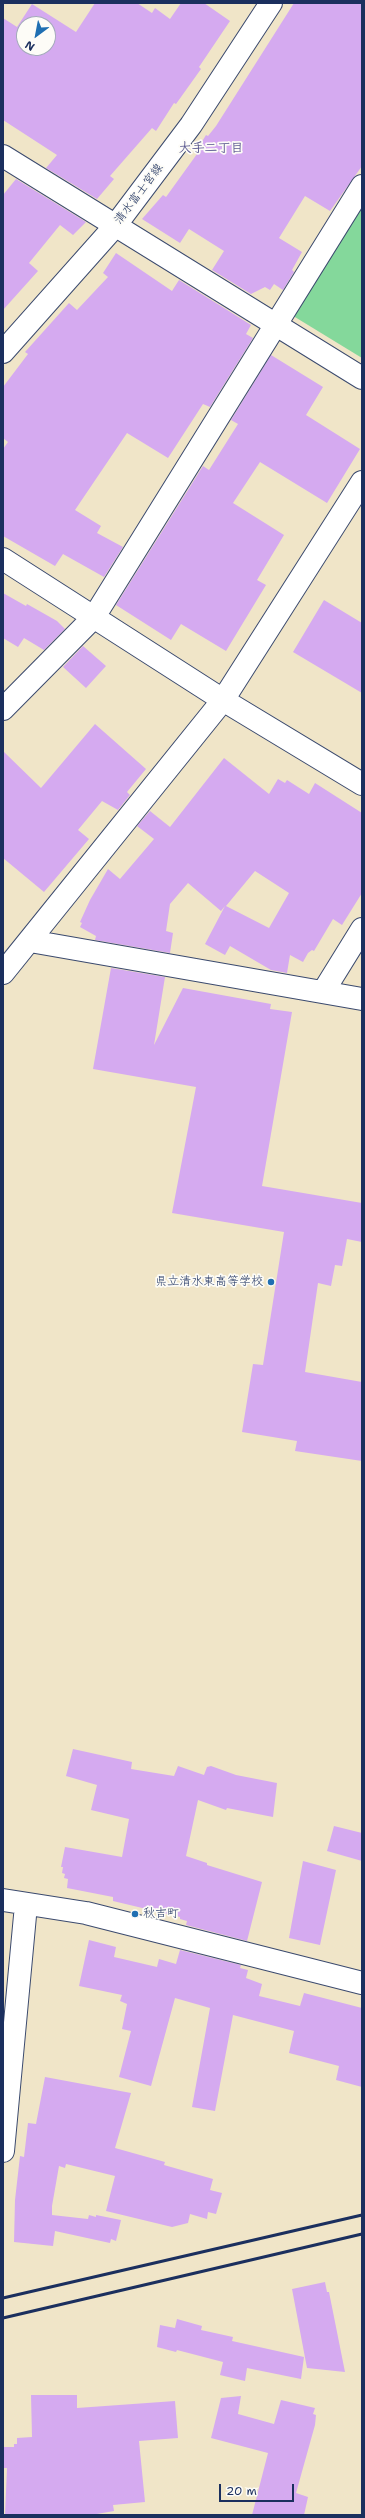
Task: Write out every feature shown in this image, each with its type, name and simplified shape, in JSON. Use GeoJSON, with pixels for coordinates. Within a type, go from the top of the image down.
{"type":"FeatureCollection","features":[{"type":"Feature","properties":{"kind":"street","name":"清水富士宮線"},"geometry":{"type":"LineString","coordinates":[[3,352],[115,226],[192,125],[271,3]]}},
{"type":"Feature","properties":{"kind":"street"},"geometry":{"type":"LineString","coordinates":[[3,156],[362,378]]}},
{"type":"Feature","properties":{"kind":"street"},"geometry":{"type":"LineString","coordinates":[[3,708],[94,617],[362,186]]}},
{"type":"Feature","properties":{"kind":"street"},"geometry":{"type":"LineString","coordinates":[[3,973],[223,700],[362,482]]}},
{"type":"Feature","properties":{"kind":"street"},"geometry":{"type":"LineString","coordinates":[[3,558],[223,700],[362,784]]}},
{"type":"Feature","properties":{"kind":"street"},"geometry":{"type":"LineString","coordinates":[[324,992],[362,929]]}},
{"type":"Feature","properties":{"kind":"street"},"geometry":{"type":"LineString","coordinates":[[30,941],[362,999]]}},
{"type":"Feature","properties":{"kind":"street"},"geometry":{"type":"LineString","coordinates":[[3,1900],[26,1905],[86,1913],[362,1983]]}},
{"type":"Feature","properties":{"kind":"street"},"geometry":{"type":"LineString","coordinates":[[3,2151],[26,1905]]}},
{"type":"Feature","properties":{"kind":"green space"},"geometry":{"type":"Polygon","coordinates":[[[362,194],[362,358],[290,314],[362,194]]]}},
{"type":"Feature","properties":{"kind":"building"},"geometry":{"type":"Polygon","coordinates":[[[95,3],[137,3],[152,13],[155,8],[170,19],[181,3],[204,3],[230,21],[199,67],[201,69],[176,104],[174,103],[156,131],[152,128],[110,176],[114,179],[97,199],[46,168],[57,155],[3,120],[3,18],[16,26],[16,56],[56,56],[56,19],[76,32],[95,3]]]}},
{"type":"Feature","properties":{"kind":"building"},"geometry":{"type":"Polygon","coordinates":[[[294,3],[362,3],[362,166],[330,211],[305,196],[279,238],[302,252],[292,270],[294,272],[283,290],[274,284],[270,290],[265,287],[251,294],[212,270],[224,251],[189,229],[180,243],[142,219],[163,195],[166,197],[197,154],[195,153],[206,135],[208,136],[216,126],[294,3]]]}},
{"type":"Feature","properties":{"kind":"building"},"geometry":{"type":"Polygon","coordinates":[[[32,4],[51,16],[24,16],[32,4]]]}},
{"type":"Feature","properties":{"kind":"building"},"geometry":{"type":"Polygon","coordinates":[[[16,179],[86,222],[73,235],[60,225],[29,263],[38,271],[3,310],[3,195],[16,179]]]}},
{"type":"Feature","properties":{"kind":"building"},"geometry":{"type":"Polygon","coordinates":[[[116,253],[172,291],[179,280],[251,325],[246,334],[253,338],[210,407],[203,404],[168,458],[127,433],[75,510],[101,526],[97,533],[123,547],[104,577],[63,554],[55,566],[3,536],[3,449],[8,442],[3,438],[3,387],[28,354],[25,352],[69,303],[77,310],[108,277],[103,273],[116,253]]]}},
{"type":"Feature","properties":{"kind":"building"},"geometry":{"type":"Polygon","coordinates":[[[271,355],[323,387],[306,415],[360,449],[327,503],[260,462],[233,503],[284,535],[257,580],[266,585],[226,651],[181,624],[171,640],[116,605],[203,466],[209,470],[238,424],[231,420],[271,355]]]}},
{"type":"Feature","properties":{"kind":"building"},"geometry":{"type":"Polygon","coordinates":[[[3,593],[26,606],[27,604],[57,621],[65,629],[44,650],[24,638],[18,647],[3,638],[3,593]]]}},
{"type":"Feature","properties":{"kind":"building"},"geometry":{"type":"Polygon","coordinates":[[[324,600],[362,623],[362,693],[293,652],[324,600]]]}},
{"type":"Feature","properties":{"kind":"building"},"geometry":{"type":"Polygon","coordinates":[[[83,646],[106,666],[86,688],[63,667],[83,646]]]}},
{"type":"Feature","properties":{"kind":"building"},"geometry":{"type":"Polygon","coordinates":[[[95,724],[146,769],[127,792],[130,795],[118,810],[102,801],[78,830],[89,839],[44,892],[3,858],[3,751],[41,788],[95,724]]]}},
{"type":"Feature","properties":{"kind":"building"},"geometry":{"type":"Polygon","coordinates":[[[224,758],[269,794],[278,779],[285,783],[287,780],[309,794],[315,783],[362,813],[362,893],[342,925],[333,919],[314,951],[312,950],[308,953],[303,962],[290,955],[287,973],[271,970],[230,946],[225,955],[205,944],[225,906],[221,911],[188,883],[170,904],[166,931],[173,933],[170,953],[95,940],[96,936],[80,927],[82,923],[80,922],[90,900],[108,869],[120,879],[154,839],[137,826],[150,811],[170,827],[224,758]],[[255,871],[226,906],[269,928],[289,893],[255,871]]]}},
{"type":"Feature","properties":{"kind":"building"},"geometry":{"type":"Polygon","coordinates":[[[111,968],[165,977],[154,1045],[183,988],[271,1004],[270,1009],[292,1012],[262,1186],[362,1203],[362,1242],[347,1239],[342,1266],[335,1265],[331,1286],[318,1283],[305,1372],[362,1382],[362,1461],[295,1451],[297,1441],[242,1432],[253,1364],[263,1365],[284,1232],[172,1213],[196,1087],[93,1069],[111,968]]]}},
{"type":"Feature","properties":{"kind":"building"},"geometry":{"type":"Polygon","coordinates":[[[73,1749],[132,1762],[131,1769],[174,1776],[178,1766],[204,1775],[207,1767],[211,1766],[236,1775],[277,1783],[273,1817],[227,1808],[226,1810],[198,1800],[186,1856],[207,1863],[207,1865],[262,1882],[247,1941],[186,1925],[187,1921],[180,1919],[180,1917],[113,1901],[113,1897],[67,1888],[68,1879],[64,1878],[65,1874],[62,1873],[63,1867],[61,1867],[65,1847],[122,1857],[129,1819],[91,1810],[97,1785],[66,1776],[73,1749]]]}},
{"type":"Feature","properties":{"kind":"building"},"geometry":{"type":"Polygon","coordinates":[[[334,1826],[362,1833],[362,1861],[327,1851],[334,1826]]]}},
{"type":"Feature","properties":{"kind":"building"},"geometry":{"type":"Polygon","coordinates":[[[303,1861],[336,1870],[320,1945],[289,1938],[303,1861]]]}},
{"type":"Feature","properties":{"kind":"building"},"geometry":{"type":"Polygon","coordinates":[[[89,1940],[116,1947],[114,1957],[157,1967],[159,1959],[176,1964],[180,1950],[241,1965],[240,1968],[248,1970],[246,1978],[262,1984],[259,1996],[300,2006],[304,1993],[362,2008],[362,2087],[336,2080],[339,2066],[289,2053],[294,2031],[233,2015],[215,2111],[192,2107],[210,2008],[175,1998],[151,2086],[119,2077],[131,2031],[122,2029],[127,2004],[120,2001],[122,1995],[79,1986],[89,1940]]]}},
{"type":"Feature","properties":{"kind":"building"},"geometry":{"type":"Polygon","coordinates":[[[45,2077],[131,2093],[115,2148],[165,2162],[164,2165],[213,2179],[210,2190],[222,2193],[216,2214],[208,2212],[207,2219],[190,2214],[188,2223],[172,2227],[106,2211],[115,2176],[66,2164],[65,2168],[59,2166],[52,2206],[52,2215],[88,2219],[89,2215],[96,2217],[96,2215],[121,2220],[116,2241],[111,2239],[110,2243],[55,2231],[53,2246],[14,2242],[15,2200],[20,2156],[24,2157],[28,2123],[36,2124],[45,2077]]]}},
{"type":"Feature","properties":{"kind":"building"},"geometry":{"type":"Polygon","coordinates":[[[325,2282],[327,2292],[329,2292],[345,2372],[307,2368],[292,2289],[325,2282]]]}},
{"type":"Feature","properties":{"kind":"building"},"geometry":{"type":"Polygon","coordinates":[[[177,2319],[202,2326],[201,2330],[233,2337],[232,2341],[304,2357],[301,2379],[247,2368],[245,2381],[220,2375],[223,2362],[177,2350],[176,2352],[157,2347],[160,2325],[175,2328],[177,2319]]]}},
{"type":"Feature","properties":{"kind":"building"},"geometry":{"type":"Polygon","coordinates":[[[31,2395],[77,2395],[77,2408],[175,2401],[178,2438],[139,2441],[145,2502],[113,2505],[114,2511],[91,2515],[5,2515],[7,2468],[3,2468],[3,2447],[14,2447],[14,2444],[17,2444],[17,2438],[32,2437],[31,2395]]]}},
{"type":"Feature","properties":{"kind":"building"},"geometry":{"type":"Polygon","coordinates":[[[241,2396],[238,2414],[274,2424],[281,2400],[315,2408],[313,2414],[316,2415],[315,2425],[296,2493],[308,2497],[304,2515],[252,2515],[268,2453],[211,2438],[221,2398],[241,2396]]]}},
{"type":"Feature","properties":{"kind":"railway"},"geometry":{"type":"LineString","coordinates":[[3,2298],[362,2215]]}},
{"type":"Feature","properties":{"kind":"railway"},"geometry":{"type":"LineString","coordinates":[[3,2318],[362,2234]]}},
{"type":"Feature","properties":{"kind":"place","name":"県立清水東高等学校"},"geometry":{"type":"Point","coordinates":[271,1282]}},
{"type":"Feature","properties":{"kind":"place","name":"秋吉町"},"geometry":{"type":"Point","coordinates":[135,1914]}},
{"type":"Feature","properties":{"kind":"district","name":"大手二丁目"},"geometry":{"type":"Point","coordinates":[211,149]}}]}
